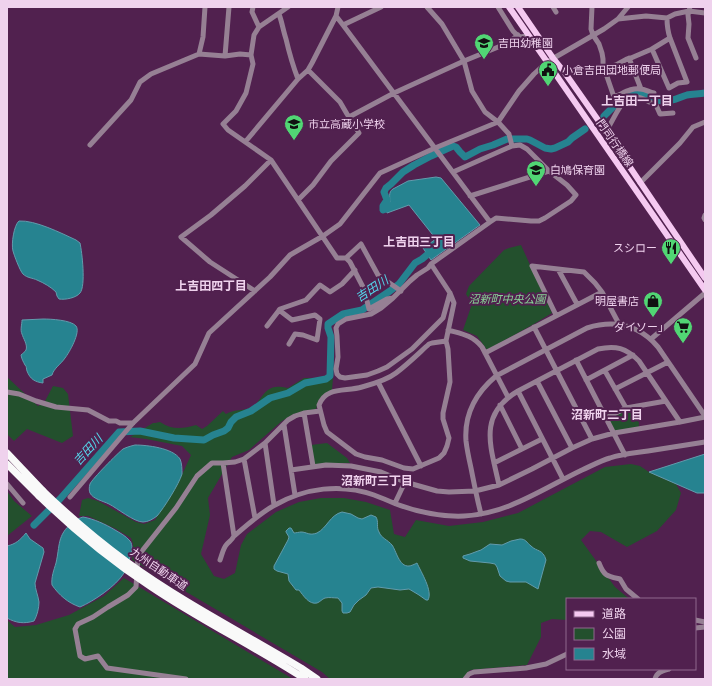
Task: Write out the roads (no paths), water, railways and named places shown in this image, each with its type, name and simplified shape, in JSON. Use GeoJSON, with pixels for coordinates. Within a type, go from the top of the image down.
{"type":"FeatureCollection","features":[{"type":"Feature","properties":{"kind":"highway","name":"九州自動車道"},"geometry":{"type":"LineString","coordinates":[[7,453],[58,515],[100,551],[150,586],[193,613],[305,679]]}},
{"type":"Feature","properties":{"kind":"highway","name":"九州自動車道"},"geometry":{"type":"LineString","coordinates":[[7,464],[83,528],[132,565],[196,607],[295,664],[317,679]]}},
{"type":"Feature","properties":{"kind":"main road","name":"門司行橋線"},"geometry":{"type":"LineString","coordinates":[[509,7],[705,292]]}},
{"type":"Feature","properties":{"kind":"main road","name":"門司行橋線"},"geometry":{"type":"LineString","coordinates":[[518,7],[606,132],[705,278]]}},
{"type":"Feature","properties":{"kind":"street"},"geometry":{"type":"LineString","coordinates":[[199,54],[203,37],[205,7]]}},
{"type":"Feature","properties":{"kind":"street"},"geometry":{"type":"LineString","coordinates":[[225,56],[229,7]]}},
{"type":"Feature","properties":{"kind":"street"},"geometry":{"type":"LineString","coordinates":[[252,7],[252,12],[259,27]]}},
{"type":"Feature","properties":{"kind":"street"},"geometry":{"type":"LineString","coordinates":[[288,7],[259,27],[254,35],[251,55],[253,64],[246,93],[236,111],[223,124],[228,130],[271,160],[299,199],[329,248],[337,258],[346,258],[361,244],[378,275],[401,291]]}},
{"type":"Feature","properties":{"kind":"street"},"geometry":{"type":"LineString","coordinates":[[246,142],[298,79],[308,70],[336,16],[338,7]]}},
{"type":"Feature","properties":{"kind":"street"},"geometry":{"type":"LineString","coordinates":[[343,24],[381,7]]}},
{"type":"Feature","properties":{"kind":"street"},"geometry":{"type":"LineString","coordinates":[[427,7],[442,24],[464,61],[472,91],[485,112],[498,122],[508,134],[512,146]]}},
{"type":"Feature","properties":{"kind":"street"},"geometry":{"type":"LineString","coordinates":[[498,7],[513,31],[519,36],[529,36]]}},
{"type":"Feature","properties":{"kind":"street"},"geometry":{"type":"LineString","coordinates":[[553,7],[556,12]]}},
{"type":"Feature","properties":{"kind":"street"},"geometry":{"type":"LineString","coordinates":[[592,7],[591,29],[599,44],[604,68],[614,97],[637,88],[654,93]]}},
{"type":"Feature","properties":{"kind":"street"},"geometry":{"type":"LineString","coordinates":[[70,497],[133,423],[194,364],[209,333],[270,277],[290,255],[323,236],[340,224],[380,173],[498,122],[519,91],[547,62],[618,19],[628,7]]}},
{"type":"Feature","properties":{"kind":"street"},"geometry":{"type":"LineString","coordinates":[[618,19],[646,16],[667,18],[689,9],[705,13]]}},
{"type":"Feature","properties":{"kind":"street"},"geometry":{"type":"LineString","coordinates":[[689,9],[688,38],[696,58]]}},
{"type":"Feature","properties":{"kind":"street"},"geometry":{"type":"LineString","coordinates":[[279,14],[283,24],[293,67],[298,79]]}},
{"type":"Feature","properties":{"kind":"street"},"geometry":{"type":"LineString","coordinates":[[336,16],[490,222]]}},
{"type":"Feature","properties":{"kind":"street"},"geometry":{"type":"LineString","coordinates":[[652,49],[668,88],[678,83],[687,82],[670,38],[667,18]]}},
{"type":"Feature","properties":{"kind":"street"},"geometry":{"type":"LineString","coordinates":[[349,117],[394,93],[508,43],[518,35]]}},
{"type":"Feature","properties":{"kind":"street"},"geometry":{"type":"LineString","coordinates":[[604,68],[616,65],[628,58],[652,49],[670,38]]}},
{"type":"Feature","properties":{"kind":"street"},"geometry":{"type":"LineString","coordinates":[[90,145],[132,100],[140,82],[151,74],[199,54],[225,56],[240,54],[251,55]]}},
{"type":"Feature","properties":{"kind":"street"},"geometry":{"type":"LineString","coordinates":[[628,58],[641,89]]}},
{"type":"Feature","properties":{"kind":"street"},"geometry":{"type":"LineString","coordinates":[[299,199],[359,133],[340,102],[308,70]]}},
{"type":"Feature","properties":{"kind":"street"},"geometry":{"type":"LineString","coordinates":[[606,132],[619,107],[624,102],[635,96],[656,105],[660,114],[673,113]]}},
{"type":"Feature","properties":{"kind":"street"},"geometry":{"type":"LineString","coordinates":[[640,183],[680,143],[693,127],[705,122]]}},
{"type":"Feature","properties":{"kind":"street"},"geometry":{"type":"LineString","coordinates":[[450,293],[443,318],[412,349],[387,367],[378,372],[367,375],[345,378],[337,374],[336,370],[338,357],[336,328],[338,324],[346,319],[371,314],[381,308],[431,264],[496,218],[531,221],[539,220],[545,218],[571,201],[576,195],[527,149],[520,145],[512,146],[453,172]]}},
{"type":"Feature","properties":{"kind":"street"},"geometry":{"type":"LineString","coordinates":[[255,291],[210,262],[181,237],[245,186],[271,160]]}},
{"type":"Feature","properties":{"kind":"street"},"geometry":{"type":"LineString","coordinates":[[470,196],[549,171]]}},
{"type":"Feature","properties":{"kind":"street"},"geometry":{"type":"LineString","coordinates":[[705,216],[705,220]]}},
{"type":"Feature","properties":{"kind":"street"},"geometry":{"type":"LineString","coordinates":[[346,258],[350,262],[364,289],[369,309],[393,298]]}},
{"type":"Feature","properties":{"kind":"street"},"geometry":{"type":"LineString","coordinates":[[431,264],[450,293],[454,303],[446,341],[448,348],[450,382],[443,413],[449,438],[444,453],[439,458],[421,466],[413,469],[404,468],[382,460],[356,454],[327,432],[319,405],[324,396],[335,391],[361,388],[378,382],[396,373],[429,344],[446,341]]}},
{"type":"Feature","properties":{"kind":"street"},"geometry":{"type":"LineString","coordinates":[[556,315],[532,266],[584,272],[602,292],[619,324]]}},
{"type":"Feature","properties":{"kind":"street"},"geometry":{"type":"LineString","coordinates":[[558,269],[577,304]]}},
{"type":"Feature","properties":{"kind":"street"},"geometry":{"type":"LineString","coordinates":[[266,326],[279,310],[306,300],[320,285],[330,292],[342,284],[354,270]]}},
{"type":"Feature","properties":{"kind":"street"},"geometry":{"type":"LineString","coordinates":[[484,353],[602,292]]}},
{"type":"Feature","properties":{"kind":"street"},"geometry":{"type":"LineString","coordinates":[[651,339],[705,292]]}},
{"type":"Feature","properties":{"kind":"street"},"geometry":{"type":"LineString","coordinates":[[279,310],[292,320],[315,315],[320,319],[317,340],[295,334],[289,344]]}},
{"type":"Feature","properties":{"kind":"street"},"geometry":{"type":"LineString","coordinates":[[290,470],[326,465],[351,466],[381,472],[405,482],[437,491],[475,491],[499,485],[532,469],[552,457],[592,439],[614,433],[705,417],[658,347],[651,339],[633,328],[619,324],[597,325],[587,328],[496,376],[478,394],[468,418],[466,439],[475,491],[480,514]]}},
{"type":"Feature","properties":{"kind":"street"},"geometry":{"type":"LineString","coordinates":[[534,327],[592,439]]}},
{"type":"Feature","properties":{"kind":"street"},"geometry":{"type":"LineString","coordinates":[[448,330],[471,337],[478,342],[508,397]]}},
{"type":"Feature","properties":{"kind":"street"},"geometry":{"type":"LineString","coordinates":[[499,485],[489,437],[494,415],[500,405],[508,397],[518,391],[598,349],[609,347],[622,349],[633,355],[639,361],[680,422]]}},
{"type":"Feature","properties":{"kind":"street"},"geometry":{"type":"LineString","coordinates":[[586,380],[633,355]]}},
{"type":"Feature","properties":{"kind":"street"},"geometry":{"type":"LineString","coordinates":[[576,360],[625,455]]}},
{"type":"Feature","properties":{"kind":"street"},"geometry":{"type":"LineString","coordinates":[[616,389],[668,362]]}},
{"type":"Feature","properties":{"kind":"street"},"geometry":{"type":"LineString","coordinates":[[605,371],[626,408]]}},
{"type":"Feature","properties":{"kind":"street"},"geometry":{"type":"LineString","coordinates":[[537,381],[572,448]]}},
{"type":"Feature","properties":{"kind":"street"},"geometry":{"type":"LineString","coordinates":[[378,382],[421,466]]}},
{"type":"Feature","properties":{"kind":"street"},"geometry":{"type":"LineString","coordinates":[[518,391],[564,479]]}},
{"type":"Feature","properties":{"kind":"street"},"geometry":{"type":"LineString","coordinates":[[7,392],[19,394],[36,401],[56,406],[88,410],[109,421],[133,423]]}},
{"type":"Feature","properties":{"kind":"street"},"geometry":{"type":"LineString","coordinates":[[606,418],[626,408],[666,401]]}},
{"type":"Feature","properties":{"kind":"street"},"geometry":{"type":"LineString","coordinates":[[500,405],[522,449]]}},
{"type":"Feature","properties":{"kind":"street"},"geometry":{"type":"LineString","coordinates":[[186,679],[107,668],[98,656],[85,659],[80,656],[75,629],[78,624],[93,617],[128,595],[136,586],[138,556],[176,508],[197,476],[212,463],[235,462],[244,459],[264,443],[288,420],[295,416],[320,411]]}},
{"type":"Feature","properties":{"kind":"street"},"geometry":{"type":"LineString","coordinates":[[304,413],[313,466]]}},
{"type":"Feature","properties":{"kind":"street"},"geometry":{"type":"LineString","coordinates":[[284,425],[295,495]]}},
{"type":"Feature","properties":{"kind":"street"},"geometry":{"type":"LineString","coordinates":[[494,463],[542,439]]}},
{"type":"Feature","properties":{"kind":"street"},"geometry":{"type":"LineString","coordinates":[[220,560],[224,547],[232,540],[234,536],[255,518],[274,505],[295,495],[325,489],[363,491],[420,512],[439,515],[466,516],[492,512],[518,503],[609,458],[705,442]]}},
{"type":"Feature","properties":{"kind":"street"},"geometry":{"type":"LineString","coordinates":[[264,443],[274,505]]}},
{"type":"Feature","properties":{"kind":"street"},"geometry":{"type":"LineString","coordinates":[[244,459],[255,518]]}},
{"type":"Feature","properties":{"kind":"street"},"geometry":{"type":"LineString","coordinates":[[223,463],[234,536]]}},
{"type":"Feature","properties":{"kind":"street"},"geometry":{"type":"LineString","coordinates":[[395,503],[405,482]]}},
{"type":"Feature","properties":{"kind":"street"},"geometry":{"type":"LineString","coordinates":[[7,484],[24,503]]}},
{"type":"Feature","properties":{"kind":"street"},"geometry":{"type":"LineString","coordinates":[[599,563],[602,572],[607,576],[620,579],[626,589],[637,598]]}},
{"type":"Feature","properties":{"kind":"street"},"geometry":{"type":"LineString","coordinates":[[465,679],[469,674],[474,672],[526,668],[546,664],[566,654]]}},
{"type":"Feature","properties":{"kind":"street"},"geometry":{"type":"LineString","coordinates":[[655,679],[659,672],[666,670]]}},
{"type":"Feature","properties":{"kind":"water"},"geometry":{"type":"Polygon","coordinates":[[[436,177],[441,178],[480,225],[431,260],[423,248],[436,239],[409,205],[387,213],[386,204],[390,203],[391,190],[408,181],[436,177]]]}},
{"type":"Feature","properties":{"kind":"water"},"geometry":{"type":"Polygon","coordinates":[[[19,221],[25,221],[48,228],[80,243],[83,284],[78,295],[70,298],[59,299],[56,292],[50,287],[23,274],[17,263],[12,248],[14,230],[19,221]]]}},
{"type":"Feature","properties":{"kind":"water"},"geometry":{"type":"Polygon","coordinates":[[[43,319],[70,322],[76,326],[77,333],[67,355],[54,370],[52,375],[43,379],[43,383],[35,381],[31,378],[22,359],[21,355],[26,351],[26,344],[21,329],[22,320],[43,319]]]}},
{"type":"Feature","properties":{"kind":"water"},"geometry":{"type":"Polygon","coordinates":[[[135,445],[153,447],[172,452],[177,455],[182,464],[182,474],[175,490],[157,516],[145,522],[135,520],[91,495],[89,491],[92,481],[123,449],[135,445]]]}},
{"type":"Feature","properties":{"kind":"water"},"geometry":{"type":"Polygon","coordinates":[[[705,454],[705,493],[697,493],[649,472],[705,454]]]}},
{"type":"Feature","properties":{"kind":"water"},"geometry":{"type":"Polygon","coordinates":[[[342,512],[362,519],[371,515],[376,517],[380,534],[392,545],[400,561],[406,566],[417,563],[428,587],[428,600],[409,589],[400,590],[378,587],[371,588],[366,595],[354,605],[350,612],[343,613],[342,603],[338,598],[324,598],[317,603],[311,603],[299,590],[296,590],[289,581],[288,574],[274,569],[274,566],[288,540],[289,537],[286,531],[289,528],[291,528],[294,533],[317,533],[334,516],[342,512]]]}},
{"type":"Feature","properties":{"kind":"water"},"geometry":{"type":"Polygon","coordinates":[[[83,517],[99,522],[121,533],[130,541],[132,548],[127,567],[116,583],[92,601],[80,607],[68,601],[61,595],[52,585],[52,582],[61,536],[67,527],[83,517]]]}},
{"type":"Feature","properties":{"kind":"water"},"geometry":{"type":"Polygon","coordinates":[[[26,533],[30,539],[43,548],[44,552],[35,583],[39,602],[37,614],[34,621],[23,623],[7,618],[7,546],[18,541],[26,533]]]}},
{"type":"Feature","properties":{"kind":"water"},"geometry":{"type":"Polygon","coordinates":[[[520,539],[525,540],[533,548],[542,552],[545,556],[546,560],[538,589],[526,582],[506,581],[500,576],[495,564],[470,561],[463,558],[463,556],[481,550],[490,544],[502,545],[520,539]]]}},
{"type":"Feature","properties":{"kind":"waterway","name":"吉田川"},"geometry":{"type":"LineString","coordinates":[[604,116],[622,99],[633,94],[639,93],[663,101],[687,95],[705,93]]}},
{"type":"Feature","properties":{"kind":"waterway","name":"吉田川"},"geometry":{"type":"LineString","coordinates":[[394,204],[383,210],[383,206],[387,200],[384,192],[386,188],[403,172],[414,165],[453,146],[456,147],[465,157],[480,149],[507,139],[527,139],[545,148],[551,149],[568,142],[585,129]]}},
{"type":"Feature","properties":{"kind":"waterway","name":"吉田川"},"geometry":{"type":"LineString","coordinates":[[34,525],[60,499],[119,432],[140,431],[174,438],[204,440],[224,431],[236,417],[251,411],[270,398],[288,393],[305,383],[326,379],[330,376],[331,337],[328,324],[343,314],[362,310],[390,291],[399,284],[415,263],[434,249]]}},
{"type":"Feature","properties":{"kind":"place","name":"吉田幼稚園"},"geometry":{"type":"Point","coordinates":[484,60]}},
{"type":"Feature","properties":{"kind":"place","name":"小倉吉田団地郵便局"},"geometry":{"type":"Point","coordinates":[548,87]}},
{"type":"Feature","properties":{"kind":"place","name":"市立高蔵小学校"},"geometry":{"type":"Point","coordinates":[294,141]}},
{"type":"Feature","properties":{"kind":"place","name":"白鳩保育園"},"geometry":{"type":"Point","coordinates":[536,187]}},
{"type":"Feature","properties":{"kind":"place","name":"スシロー"},"geometry":{"type":"Point","coordinates":[671,265]}},
{"type":"Feature","properties":{"kind":"place","name":"明屋書店"},"geometry":{"type":"Point","coordinates":[653,318]}},
{"type":"Feature","properties":{"kind":"place","name":"ダイソー」"},"geometry":{"type":"Point","coordinates":[683,344]}},
{"type":"Feature","properties":{"kind":"district","name":"上吉田一丁目"},"geometry":{"type":"Point","coordinates":[637,101]}},
{"type":"Feature","properties":{"kind":"district","name":"上吉田三丁目"},"geometry":{"type":"Point","coordinates":[419,242]}},
{"type":"Feature","properties":{"kind":"district","name":"上吉田四丁目"},"geometry":{"type":"Point","coordinates":[211,286]}},
{"type":"Feature","properties":{"kind":"district","name":"沼新町二丁目"},"geometry":{"type":"Point","coordinates":[607,415]}},
{"type":"Feature","properties":{"kind":"district","name":"沼新町三丁目"},"geometry":{"type":"Point","coordinates":[377,481]}},
{"type":"Feature","properties":{"kind":"park label","name":"沼新町中央公園"},"geometry":{"type":"Point","coordinates":[507,299]}}]}
